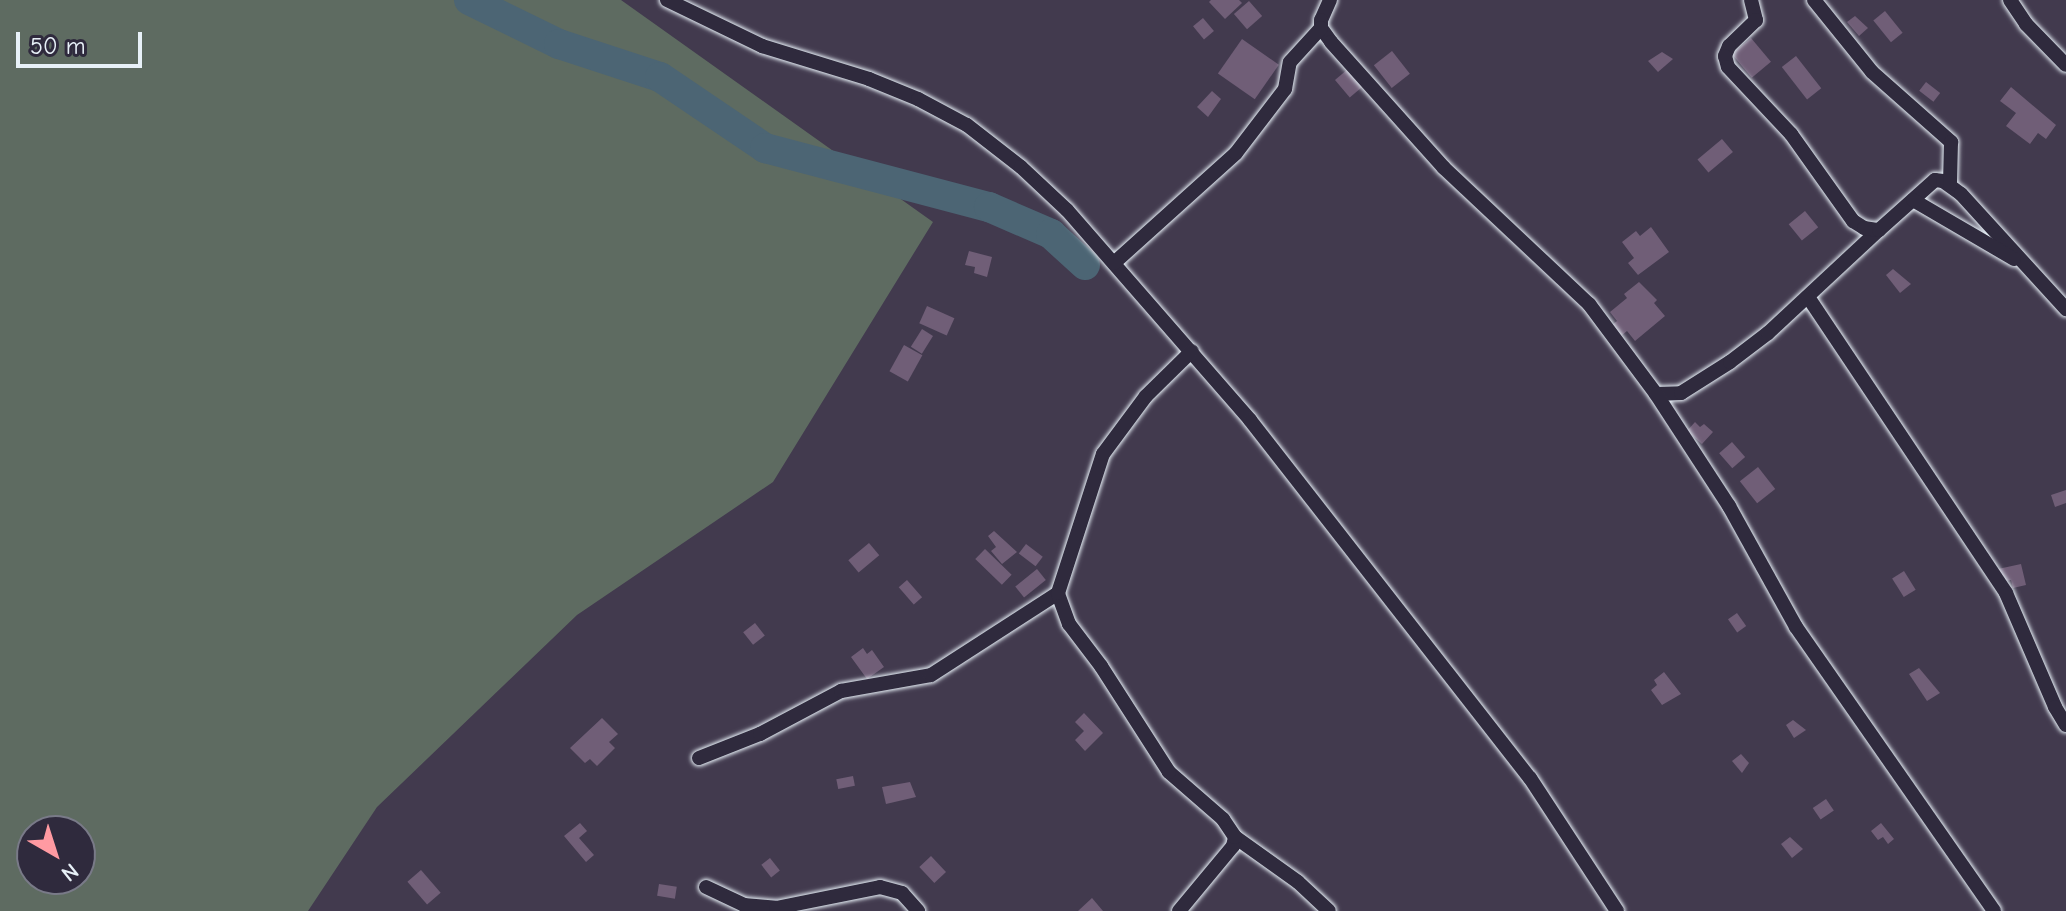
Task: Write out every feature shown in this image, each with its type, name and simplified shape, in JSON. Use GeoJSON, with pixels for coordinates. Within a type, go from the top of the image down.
{"type":"FeatureCollection","features":[{"type":"Feature","properties":{"kind":"street"},"geometry":{"type":"LineString","coordinates":[[667,0],[762,46],[869,79],[967,125],[1021,167],[1114,263],[1192,351],[1353,548],[1530,778],[1617,911]]}},
{"type":"Feature","properties":{"kind":"street"},"geometry":{"type":"LineString","coordinates":[[1114,263],[1236,153],[1285,89],[1290,62],[1321,28],[1330,0]]}},
{"type":"Feature","properties":{"kind":"street"},"geometry":{"type":"LineString","coordinates":[[1751,0],[1756,20],[1729,46],[1725,56],[1728,67],[1791,134],[1853,221],[1864,228],[1879,230]]}},
{"type":"Feature","properties":{"kind":"street"},"geometry":{"type":"LineString","coordinates":[[1814,0],[1872,72],[1951,142],[1950,184]]}},
{"type":"Feature","properties":{"kind":"street"},"geometry":{"type":"LineString","coordinates":[[2010,0],[2026,24],[2066,65]]}},
{"type":"Feature","properties":{"kind":"street"},"geometry":{"type":"LineString","coordinates":[[1321,28],[1444,168],[1603,320],[1729,506],[1796,627],[1994,911]]}},
{"type":"Feature","properties":{"kind":"street"},"geometry":{"type":"LineString","coordinates":[[1656,394],[1681,393],[1730,362],[1808,297],[1935,180],[1950,184],[2066,309]]}},
{"type":"Feature","properties":{"kind":"street"},"geometry":{"type":"LineString","coordinates":[[1913,200],[2032,270]]}},
{"type":"Feature","properties":{"kind":"street"},"geometry":{"type":"LineString","coordinates":[[1808,297],[2006,593],[2055,707],[2066,725]]}},
{"type":"Feature","properties":{"kind":"street"},"geometry":{"type":"LineString","coordinates":[[1192,351],[1146,396],[1103,454],[1058,593],[1069,624],[1101,666],[1169,772],[1223,819],[1235,837],[1298,882],[1329,911]]}},
{"type":"Feature","properties":{"kind":"street"},"geometry":{"type":"LineString","coordinates":[[699,758],[760,734],[841,691],[931,675],[1058,593]]}},
{"type":"Feature","properties":{"kind":"street"},"geometry":{"type":"LineString","coordinates":[[1179,911],[1233,846],[1235,837]]}},
{"type":"Feature","properties":{"kind":"street"},"geometry":{"type":"LineString","coordinates":[[706,887],[744,905],[776,908],[880,887],[902,893],[918,911]]}},
{"type":"Feature","properties":{"kind":"green space"},"geometry":{"type":"Polygon","coordinates":[[[0,0],[621,0],[933,222],[773,482],[577,615],[377,807],[308,911],[0,911],[0,0]]]}},
{"type":"Feature","properties":{"kind":"building"},"geometry":{"type":"Polygon","coordinates":[[[1239,0],[1242,3],[1225,19],[1209,2],[1239,0]]]}},
{"type":"Feature","properties":{"kind":"building"},"geometry":{"type":"Polygon","coordinates":[[[1249,1],[1262,16],[1247,29],[1234,14],[1249,1]]]}},
{"type":"Feature","properties":{"kind":"building"},"geometry":{"type":"Polygon","coordinates":[[[1885,11],[1903,33],[1891,42],[1873,20],[1885,11]]]}},
{"type":"Feature","properties":{"kind":"building"},"geometry":{"type":"Polygon","coordinates":[[[1855,16],[1868,28],[1859,36],[1847,22],[1855,16]]]}},
{"type":"Feature","properties":{"kind":"building"},"geometry":{"type":"Polygon","coordinates":[[[1203,18],[1214,31],[1204,39],[1193,26],[1203,18]]]}},
{"type":"Feature","properties":{"kind":"building"},"geometry":{"type":"Polygon","coordinates":[[[1751,38],[1771,62],[1752,78],[1732,54],[1751,38]]]}},
{"type":"Feature","properties":{"kind":"building"},"geometry":{"type":"Polygon","coordinates":[[[1242,39],[1279,65],[1255,99],[1218,73],[1242,39]]]}},
{"type":"Feature","properties":{"kind":"building"},"geometry":{"type":"Polygon","coordinates":[[[1392,51],[1410,74],[1392,88],[1374,65],[1392,51]]]}},
{"type":"Feature","properties":{"kind":"building"},"geometry":{"type":"Polygon","coordinates":[[[1662,52],[1673,59],[1658,72],[1648,61],[1662,52]]]}},
{"type":"Feature","properties":{"kind":"building"},"geometry":{"type":"Polygon","coordinates":[[[1796,56],[1821,88],[1807,99],[1782,67],[1796,56]]]}},
{"type":"Feature","properties":{"kind":"building"},"geometry":{"type":"Polygon","coordinates":[[[1348,69],[1363,87],[1350,98],[1335,80],[1348,69]]]}},
{"type":"Feature","properties":{"kind":"building"},"geometry":{"type":"Polygon","coordinates":[[[1926,82],[1940,93],[1933,102],[1919,91],[1926,82]]]}},
{"type":"Feature","properties":{"kind":"building"},"geometry":{"type":"Polygon","coordinates":[[[2011,87],[2056,125],[2046,139],[2038,133],[2030,144],[2006,126],[2016,113],[2000,101],[2011,87]]]}},
{"type":"Feature","properties":{"kind":"building"},"geometry":{"type":"Polygon","coordinates":[[[1212,91],[1221,99],[1208,117],[1197,107],[1212,91]]]}},
{"type":"Feature","properties":{"kind":"building"},"geometry":{"type":"Polygon","coordinates":[[[1722,139],[1733,152],[1708,173],[1697,160],[1722,139]]]}},
{"type":"Feature","properties":{"kind":"building"},"geometry":{"type":"Polygon","coordinates":[[[1805,211],[1818,227],[1802,241],[1789,224],[1805,211]]]}},
{"type":"Feature","properties":{"kind":"building"},"geometry":{"type":"Polygon","coordinates":[[[1651,227],[1669,252],[1638,275],[1628,263],[1634,258],[1622,242],[1636,231],[1640,236],[1651,227]]]}},
{"type":"Feature","properties":{"kind":"building"},"geometry":{"type":"Polygon","coordinates":[[[969,251],[992,257],[987,277],[974,273],[975,267],[965,265],[969,251]]]}},
{"type":"Feature","properties":{"kind":"building"},"geometry":{"type":"Polygon","coordinates":[[[1893,269],[1911,284],[1900,293],[1886,275],[1893,269]]]}},
{"type":"Feature","properties":{"kind":"building"},"geometry":{"type":"Polygon","coordinates":[[[1639,282],[1657,300],[1654,303],[1665,316],[1635,341],[1627,331],[1621,336],[1612,325],[1617,321],[1610,312],[1627,298],[1624,294],[1639,282]]]}},
{"type":"Feature","properties":{"kind":"building"},"geometry":{"type":"Polygon","coordinates":[[[927,306],[954,318],[947,336],[919,323],[927,306]]]}},
{"type":"Feature","properties":{"kind":"building"},"geometry":{"type":"Polygon","coordinates":[[[922,329],[933,336],[922,354],[911,347],[922,329]]]}},
{"type":"Feature","properties":{"kind":"building"},"geometry":{"type":"Polygon","coordinates":[[[904,345],[922,355],[908,381],[889,371],[904,345]]]}},
{"type":"Feature","properties":{"kind":"building"},"geometry":{"type":"Polygon","coordinates":[[[1695,422],[1700,427],[1704,424],[1713,432],[1702,444],[1687,431],[1695,422]]]}},
{"type":"Feature","properties":{"kind":"building"},"geometry":{"type":"Polygon","coordinates":[[[1732,442],[1745,457],[1732,468],[1719,453],[1732,442]]]}},
{"type":"Feature","properties":{"kind":"building"},"geometry":{"type":"Polygon","coordinates":[[[1758,467],[1775,489],[1757,503],[1740,481],[1758,467]]]}},
{"type":"Feature","properties":{"kind":"building"},"geometry":{"type":"Polygon","coordinates":[[[2066,490],[2066,503],[2055,507],[2051,495],[2066,490]]]}},
{"type":"Feature","properties":{"kind":"building"},"geometry":{"type":"Polygon","coordinates":[[[994,531],[1017,552],[1002,564],[991,551],[996,547],[988,536],[994,531]]]}},
{"type":"Feature","properties":{"kind":"building"},"geometry":{"type":"Polygon","coordinates":[[[869,543],[879,555],[859,573],[848,560],[869,543]]]}},
{"type":"Feature","properties":{"kind":"building"},"geometry":{"type":"Polygon","coordinates":[[[1026,544],[1043,557],[1036,566],[1019,554],[1026,544]]]}},
{"type":"Feature","properties":{"kind":"building"},"geometry":{"type":"Polygon","coordinates":[[[985,549],[1012,575],[1002,585],[975,559],[985,549]]]}},
{"type":"Feature","properties":{"kind":"building"},"geometry":{"type":"Polygon","coordinates":[[[2021,564],[2026,585],[2013,588],[2011,580],[2001,582],[1998,569],[2021,564]]]}},
{"type":"Feature","properties":{"kind":"building"},"geometry":{"type":"Polygon","coordinates":[[[1037,569],[1046,580],[1024,598],[1015,587],[1037,569]]]}},
{"type":"Feature","properties":{"kind":"building"},"geometry":{"type":"Polygon","coordinates":[[[1904,571],[1916,590],[1904,597],[1892,578],[1904,571]]]}},
{"type":"Feature","properties":{"kind":"building"},"geometry":{"type":"Polygon","coordinates":[[[907,580],[922,597],[914,605],[899,587],[907,580]]]}},
{"type":"Feature","properties":{"kind":"building"},"geometry":{"type":"Polygon","coordinates":[[[1737,613],[1746,626],[1737,632],[1728,619],[1737,613]]]}},
{"type":"Feature","properties":{"kind":"building"},"geometry":{"type":"Polygon","coordinates":[[[755,623],[765,636],[753,645],[743,632],[755,623]]]}},
{"type":"Feature","properties":{"kind":"building"},"geometry":{"type":"Polygon","coordinates":[[[863,648],[867,654],[872,650],[884,667],[867,679],[851,657],[863,648]]]}},
{"type":"Feature","properties":{"kind":"building"},"geometry":{"type":"Polygon","coordinates":[[[1919,668],[1940,693],[1927,701],[1909,674],[1919,668]]]}},
{"type":"Feature","properties":{"kind":"building"},"geometry":{"type":"Polygon","coordinates":[[[1664,672],[1681,694],[1662,705],[1651,690],[1657,685],[1654,680],[1664,672]]]}},
{"type":"Feature","properties":{"kind":"building"},"geometry":{"type":"Polygon","coordinates":[[[1084,713],[1103,733],[1085,751],[1075,740],[1084,731],[1075,722],[1084,713]]]}},
{"type":"Feature","properties":{"kind":"building"},"geometry":{"type":"Polygon","coordinates":[[[602,718],[618,734],[609,742],[615,748],[597,766],[590,759],[585,763],[570,748],[602,718]]]}},
{"type":"Feature","properties":{"kind":"building"},"geometry":{"type":"Polygon","coordinates":[[[1793,720],[1806,730],[1794,738],[1786,725],[1793,720]]]}},
{"type":"Feature","properties":{"kind":"building"},"geometry":{"type":"Polygon","coordinates":[[[1741,754],[1749,763],[1742,773],[1732,761],[1741,754]]]}},
{"type":"Feature","properties":{"kind":"building"},"geometry":{"type":"Polygon","coordinates":[[[853,776],[855,786],[838,789],[836,779],[853,776]]]}},
{"type":"Feature","properties":{"kind":"building"},"geometry":{"type":"Polygon","coordinates":[[[910,782],[916,797],[886,804],[882,787],[910,782]]]}},
{"type":"Feature","properties":{"kind":"building"},"geometry":{"type":"Polygon","coordinates":[[[1826,799],[1834,811],[1821,820],[1813,808],[1826,799]]]}},
{"type":"Feature","properties":{"kind":"building"},"geometry":{"type":"Polygon","coordinates":[[[580,823],[587,831],[579,838],[594,855],[586,862],[564,836],[580,823]]]}},
{"type":"Feature","properties":{"kind":"building"},"geometry":{"type":"Polygon","coordinates":[[[1881,823],[1894,839],[1888,844],[1883,837],[1878,840],[1871,831],[1881,823]]]}},
{"type":"Feature","properties":{"kind":"building"},"geometry":{"type":"Polygon","coordinates":[[[1790,837],[1803,849],[1792,858],[1781,844],[1790,837]]]}},
{"type":"Feature","properties":{"kind":"building"},"geometry":{"type":"Polygon","coordinates":[[[931,856],[946,872],[934,883],[919,867],[931,856]]]}},
{"type":"Feature","properties":{"kind":"building"},"geometry":{"type":"Polygon","coordinates":[[[770,858],[780,871],[771,877],[761,865],[770,858]]]}},
{"type":"Feature","properties":{"kind":"building"},"geometry":{"type":"Polygon","coordinates":[[[421,870],[441,893],[427,904],[407,882],[421,870]]]}},
{"type":"Feature","properties":{"kind":"building"},"geometry":{"type":"Polygon","coordinates":[[[659,884],[677,887],[675,899],[657,896],[659,884]]]}},
{"type":"Feature","properties":{"kind":"building"},"geometry":{"type":"Polygon","coordinates":[[[1092,898],[1103,911],[1078,911],[1092,898]]]}},
{"type":"Feature","properties":{"kind":"waterway"},"geometry":{"type":"LineString","coordinates":[[469,0],[559,44],[660,77],[765,148],[989,207],[1051,234],[1085,265]]}}]}
